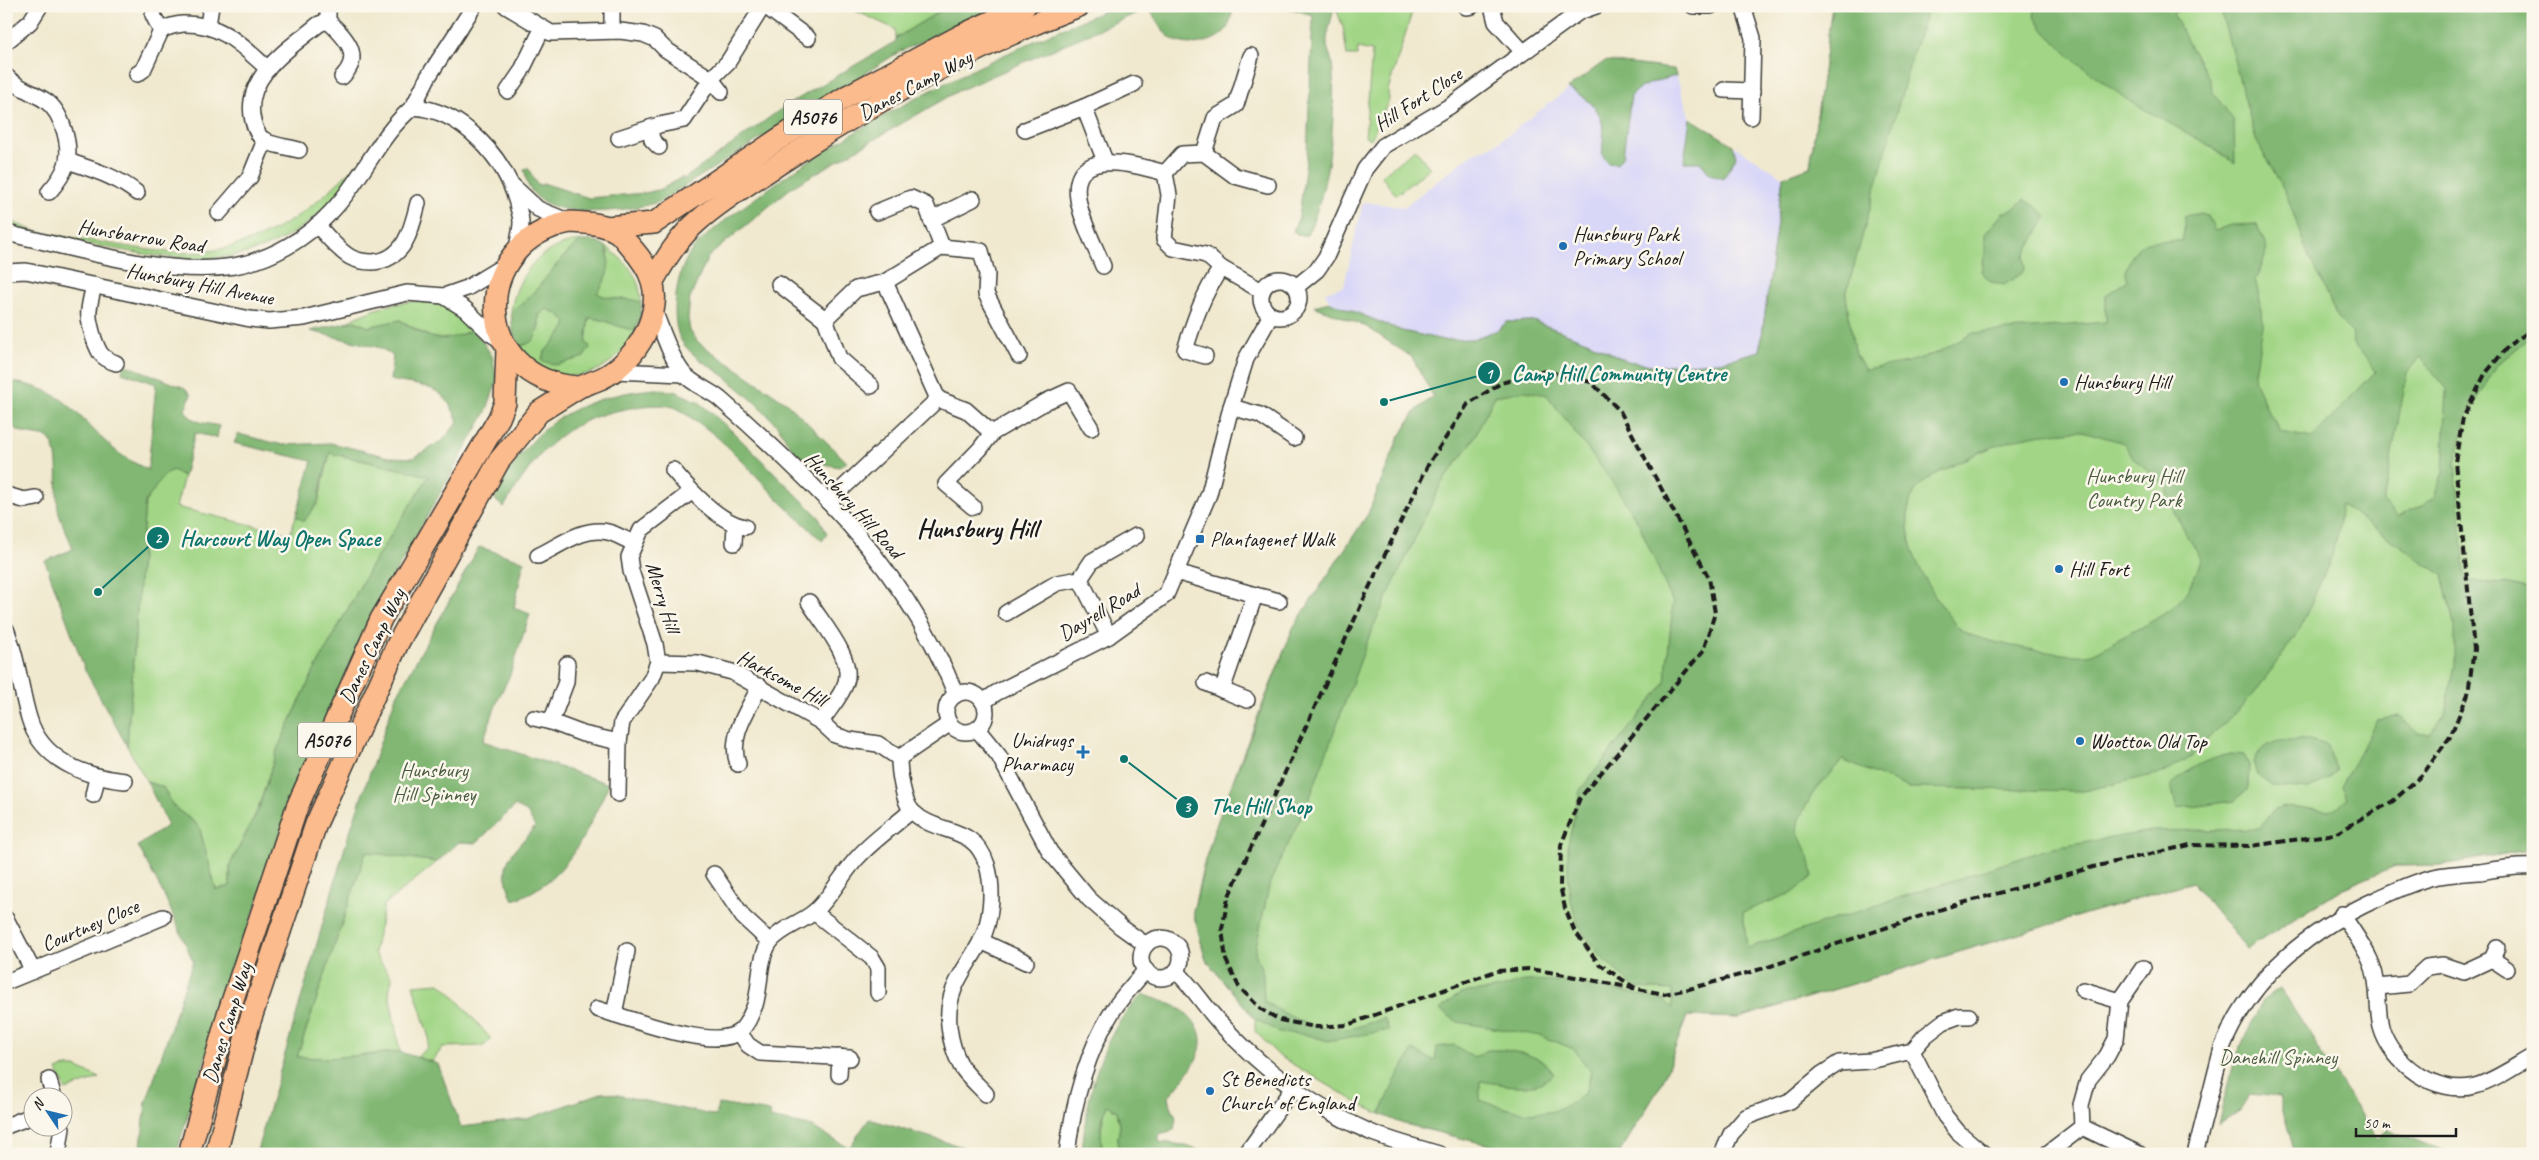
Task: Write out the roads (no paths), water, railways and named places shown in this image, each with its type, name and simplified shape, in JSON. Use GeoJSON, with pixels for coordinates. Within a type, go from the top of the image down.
{"type":"FeatureCollection","features":[{"type":"Feature","properties":{"kind":"highway","name":"Danes Camp Way"},"geometry":{"type":"LineString","coordinates":[[606,227],[654,223],[777,140],[849,95],[960,36],[1026,6]]}},
{"type":"Feature","properties":{"kind":"highway","name":"Danes Camp Way"},"geometry":{"type":"LineString","coordinates":[[653,282],[674,247],[697,222],[819,138],[909,85],[959,59],[1079,6]]}},
{"type":"Feature","properties":{"kind":"highway"},"geometry":{"type":"LineString","coordinates":[[570,222],[589,223],[606,227],[619,233],[641,258],[653,282],[652,306],[646,332],[636,351],[615,371],[579,387],[534,376],[522,367],[505,345],[495,302],[498,282],[511,257],[536,233],[570,222]]}},
{"type":"Feature","properties":{"kind":"highway","name":"Danes Camp Way"},"geometry":{"type":"LineString","coordinates":[[189,1154],[228,1014],[296,807],[381,619],[499,418],[505,403],[505,345]]}},
{"type":"Feature","properties":{"kind":"highway","name":"Danes Camp Way"},"geometry":{"type":"LineString","coordinates":[[216,1154],[250,1024],[316,824],[398,643],[499,461],[539,412],[579,387]]}},
{"type":"Feature","properties":{"kind":"street"},"geometry":{"type":"LineString","coordinates":[[6,42],[30,22],[40,6]]}},
{"type":"Feature","properties":{"kind":"street"},"geometry":{"type":"LineString","coordinates":[[208,25],[211,6]]}},
{"type":"Feature","properties":{"kind":"street","name":"Hunsbarrow Road"},"geometry":{"type":"LineString","coordinates":[[6,233],[126,259],[207,268],[236,266],[277,252],[317,225],[346,194],[391,126],[413,107],[428,77],[474,6]]}},
{"type":"Feature","properties":{"kind":"street"},"geometry":{"type":"LineString","coordinates":[[506,6],[551,33],[632,32],[655,39],[665,49],[711,79],[721,92]]}},
{"type":"Feature","properties":{"kind":"street"},"geometry":{"type":"LineString","coordinates":[[612,6],[612,31]]}},
{"type":"Feature","properties":{"kind":"street"},"geometry":{"type":"LineString","coordinates":[[619,138],[684,120],[711,79],[728,62],[764,6],[808,38]]}},
{"type":"Feature","properties":{"kind":"street"},"geometry":{"type":"LineString","coordinates":[[1492,6],[1496,22],[1523,52]]}},
{"type":"Feature","properties":{"kind":"street","name":"Hill Fort Close"},"geometry":{"type":"LineString","coordinates":[[1296,287],[1317,270],[1341,224],[1365,169],[1382,146],[1450,106],[1579,12],[1596,6]]}},
{"type":"Feature","properties":{"kind":"street"},"geometry":{"type":"LineString","coordinates":[[1692,6],[1711,6]]}},
{"type":"Feature","properties":{"kind":"street"},"geometry":{"type":"LineString","coordinates":[[1743,6],[1753,38],[1751,117]]}},
{"type":"Feature","properties":{"kind":"street"},"geometry":{"type":"LineString","coordinates":[[299,150],[265,140],[255,129],[253,105],[257,84],[268,69],[328,14],[348,43],[352,57],[351,68],[342,77]]}},
{"type":"Feature","properties":{"kind":"street"},"geometry":{"type":"LineString","coordinates":[[153,15],[161,31]]}},
{"type":"Feature","properties":{"kind":"street"},"geometry":{"type":"LineString","coordinates":[[137,74],[143,70],[161,31],[166,27],[178,25],[208,25],[242,46],[268,69]]}},
{"type":"Feature","properties":{"kind":"street"},"geometry":{"type":"LineString","coordinates":[[508,91],[521,72],[542,29]]}},
{"type":"Feature","properties":{"kind":"street"},"geometry":{"type":"LineString","coordinates":[[1204,153],[1215,118],[1236,105],[1251,56]]}},
{"type":"Feature","properties":{"kind":"street"},"geometry":{"type":"LineString","coordinates":[[6,76],[47,102],[62,124],[68,149],[68,161],[50,192]]}},
{"type":"Feature","properties":{"kind":"street"},"geometry":{"type":"LineString","coordinates":[[1025,130],[1084,108],[1134,84]]}},
{"type":"Feature","properties":{"kind":"street"},"geometry":{"type":"LineString","coordinates":[[1724,90],[1752,90]]}},
{"type":"Feature","properties":{"kind":"street"},"geometry":{"type":"LineString","coordinates":[[413,107],[429,108],[442,114],[476,137],[500,163],[512,185],[521,221],[511,257]]}},
{"type":"Feature","properties":{"kind":"street"},"geometry":{"type":"LineString","coordinates":[[1084,108],[1106,161]]}},
{"type":"Feature","properties":{"kind":"street"},"geometry":{"type":"LineString","coordinates":[[650,128],[652,140],[659,147]]}},
{"type":"Feature","properties":{"kind":"street"},"geometry":{"type":"LineString","coordinates":[[220,213],[250,176],[265,140]]}},
{"type":"Feature","properties":{"kind":"street"},"geometry":{"type":"LineString","coordinates":[[1164,173],[1182,154],[1204,153],[1235,176],[1268,185]]}},
{"type":"Feature","properties":{"kind":"street"},"geometry":{"type":"LineString","coordinates":[[68,161],[123,182],[137,193]]}},
{"type":"Feature","properties":{"kind":"street"},"geometry":{"type":"LineString","coordinates":[[1103,266],[1080,208],[1077,182],[1088,166],[1106,161],[1164,173]]}},
{"type":"Feature","properties":{"kind":"street"},"geometry":{"type":"LineString","coordinates":[[1164,173],[1169,195],[1164,239],[1173,248],[1206,255],[1221,268],[1262,291]]}},
{"type":"Feature","properties":{"kind":"street"},"geometry":{"type":"LineString","coordinates":[[512,185],[538,209],[570,222]]}},
{"type":"Feature","properties":{"kind":"street"},"geometry":{"type":"LineString","coordinates":[[877,212],[911,198],[926,205],[942,247]]}},
{"type":"Feature","properties":{"kind":"street"},"geometry":{"type":"LineString","coordinates":[[932,220],[973,198]]}},
{"type":"Feature","properties":{"kind":"street"},"geometry":{"type":"LineString","coordinates":[[317,225],[349,257],[357,260],[378,261],[395,254],[404,244],[411,229],[418,202]]}},
{"type":"Feature","properties":{"kind":"street"},"geometry":{"type":"LineString","coordinates":[[825,319],[856,289],[885,282],[942,247],[981,251],[987,274],[986,294],[1019,356]]}},
{"type":"Feature","properties":{"kind":"street","name":"Hunsbury Hill Avenue"},"geometry":{"type":"LineString","coordinates":[[6,272],[26,271],[250,319],[269,321],[304,318],[407,292],[444,296],[467,288],[511,257]]}},
{"type":"Feature","properties":{"kind":"street"},"geometry":{"type":"LineString","coordinates":[[1205,356],[1185,350],[1198,309],[1209,285],[1221,268]]}},
{"type":"Feature","properties":{"kind":"street"},"geometry":{"type":"LineString","coordinates":[[1277,279],[1290,281],[1296,287],[1299,299],[1295,311],[1284,317],[1271,315],[1261,302],[1262,291],[1271,281],[1277,279]]}},
{"type":"Feature","properties":{"kind":"street"},"geometry":{"type":"LineString","coordinates":[[885,282],[938,399],[966,410],[992,433]]}},
{"type":"Feature","properties":{"kind":"street"},"geometry":{"type":"LineString","coordinates":[[779,284],[825,319],[839,358],[871,386]]}},
{"type":"Feature","properties":{"kind":"street"},"geometry":{"type":"LineString","coordinates":[[94,285],[88,310],[89,328],[102,358],[116,364]]}},
{"type":"Feature","properties":{"kind":"street","name":"Hunsbury Hill Avenue"},"geometry":{"type":"LineString","coordinates":[[444,296],[465,310],[505,345]]}},
{"type":"Feature","properties":{"kind":"street","name":"Hunsbury Hill Road"},"geometry":{"type":"LineString","coordinates":[[652,306],[666,341],[683,374],[719,398],[828,502],[908,602],[932,641],[956,695]]}},
{"type":"Feature","properties":{"kind":"street","name":"Dayrell Road"},"geometry":{"type":"LineString","coordinates":[[983,702],[996,693],[1109,636],[1166,595],[1209,494],[1231,406],[1246,359],[1271,315]]}},
{"type":"Feature","properties":{"kind":"street"},"geometry":{"type":"LineString","coordinates":[[615,371],[683,374]]}},
{"type":"Feature","properties":{"kind":"street"},"geometry":{"type":"LineString","coordinates":[[973,507],[946,484],[980,449],[992,433],[1047,401],[1070,391],[1090,428]]}},
{"type":"Feature","properties":{"kind":"street"},"geometry":{"type":"LineString","coordinates":[[828,502],[938,399]]}},
{"type":"Feature","properties":{"kind":"street"},"geometry":{"type":"LineString","coordinates":[[1231,406],[1260,415],[1294,438]]}},
{"type":"Feature","properties":{"kind":"street"},"geometry":{"type":"LineString","coordinates":[[673,470],[691,492],[740,526],[734,543]]}},
{"type":"Feature","properties":{"kind":"street","name":"Merry Hill"},"geometry":{"type":"LineString","coordinates":[[658,662],[651,630],[631,571],[629,557],[641,530],[691,492]]}},
{"type":"Feature","properties":{"kind":"street"},"geometry":{"type":"LineString","coordinates":[[6,495],[24,500],[36,498]]}},
{"type":"Feature","properties":{"kind":"street","name":"Merry Hill"},"geometry":{"type":"LineString","coordinates":[[538,556],[584,533],[596,531],[608,532],[634,543]]}},
{"type":"Feature","properties":{"kind":"street"},"geometry":{"type":"LineString","coordinates":[[1006,613],[1057,583],[1080,579],[1092,562],[1136,536]]}},
{"type":"Feature","properties":{"kind":"street"},"geometry":{"type":"LineString","coordinates":[[1176,572],[1279,601]]}},
{"type":"Feature","properties":{"kind":"street"},"geometry":{"type":"LineString","coordinates":[[1080,579],[1109,636]]}},
{"type":"Feature","properties":{"kind":"street"},"geometry":{"type":"LineString","coordinates":[[1222,690],[1256,595]]}},
{"type":"Feature","properties":{"kind":"street"},"geometry":{"type":"LineString","coordinates":[[809,602],[842,652],[847,667],[846,681],[821,722]]}},
{"type":"Feature","properties":{"kind":"street"},"geometry":{"type":"LineString","coordinates":[[6,629],[12,668],[40,742],[65,763],[97,778],[125,781]]}},
{"type":"Feature","properties":{"kind":"street"},"geometry":{"type":"LineString","coordinates":[[618,794],[619,742],[622,722],[629,709],[652,678],[658,662]]}},
{"type":"Feature","properties":{"kind":"street","name":"Harksome Hill"},"geometry":{"type":"LineString","coordinates":[[658,662],[698,663],[732,672],[760,686],[821,722],[842,738],[878,744],[899,758]]}},
{"type":"Feature","properties":{"kind":"street"},"geometry":{"type":"LineString","coordinates":[[551,722],[566,682],[567,664]]}},
{"type":"Feature","properties":{"kind":"street"},"geometry":{"type":"LineString","coordinates":[[1206,683],[1247,700]]}},
{"type":"Feature","properties":{"kind":"street"},"geometry":{"type":"LineString","coordinates":[[718,752],[736,758],[741,723],[760,686]]}},
{"type":"Feature","properties":{"kind":"street"},"geometry":{"type":"LineString","coordinates":[[970,692],[983,702],[986,715],[977,729],[964,733],[950,724],[946,711],[947,704],[956,695],[970,692]]}},
{"type":"Feature","properties":{"kind":"street"},"geometry":{"type":"LineString","coordinates":[[534,718],[583,734],[619,742]]}},
{"type":"Feature","properties":{"kind":"street"},"geometry":{"type":"LineString","coordinates":[[950,724],[899,758],[901,783],[911,811],[924,821],[960,832],[977,845],[986,864],[991,887],[988,918],[981,941],[954,989],[948,1017],[950,1040],[962,1067],[986,1094]]}},
{"type":"Feature","properties":{"kind":"street"},"geometry":{"type":"LineString","coordinates":[[977,729],[999,756],[1050,852],[1089,899],[1121,927],[1146,944]]}},
{"type":"Feature","properties":{"kind":"street"},"geometry":{"type":"LineString","coordinates":[[93,795],[97,778]]}},
{"type":"Feature","properties":{"kind":"street"},"geometry":{"type":"LineString","coordinates":[[597,1009],[653,1027],[706,1039],[723,1038],[739,1032],[749,1019],[756,1002],[762,963],[770,942],[789,927],[814,912],[859,855],[911,811]]}},
{"type":"Feature","properties":{"kind":"street"},"geometry":{"type":"LineString","coordinates":[[2195,1154],[2222,1048],[2229,1031],[2249,998],[2276,965],[2306,938],[2342,914],[2393,891],[2434,877],[2533,866]]}},
{"type":"Feature","properties":{"kind":"street"},"geometry":{"type":"LineString","coordinates":[[714,874],[743,917],[770,942]]}},
{"type":"Feature","properties":{"kind":"street"},"geometry":{"type":"LineString","coordinates":[[814,912],[872,958],[878,968],[878,993]]}},
{"type":"Feature","properties":{"kind":"street"},"geometry":{"type":"LineString","coordinates":[[2342,914],[2371,961],[2378,987],[2378,1008],[2382,1029],[2392,1051],[2410,1070],[2432,1081],[2458,1088],[2475,1086],[2531,1062]]}},
{"type":"Feature","properties":{"kind":"street","name":"Courtney Close"},"geometry":{"type":"LineString","coordinates":[[6,982],[163,917]]}},
{"type":"Feature","properties":{"kind":"street"},"geometry":{"type":"LineString","coordinates":[[6,919],[33,971]]}},
{"type":"Feature","properties":{"kind":"street"},"geometry":{"type":"LineString","coordinates":[[1156,938],[1169,939],[1174,942],[1181,953],[1181,959],[1176,971],[1164,978],[1157,977],[1146,970],[1141,957],[1146,944],[1156,938]]}},
{"type":"Feature","properties":{"kind":"street"},"geometry":{"type":"LineString","coordinates":[[981,941],[1026,962]]}},
{"type":"Feature","properties":{"kind":"street"},"geometry":{"type":"LineString","coordinates":[[614,1014],[626,951]]}},
{"type":"Feature","properties":{"kind":"street"},"geometry":{"type":"LineString","coordinates":[[2378,987],[2409,984],[2427,967],[2442,965],[2464,972],[2494,954],[2507,969]]}},
{"type":"Feature","properties":{"kind":"street"},"geometry":{"type":"LineString","coordinates":[[2082,1127],[2081,1105],[2088,1080],[2107,1056],[2116,1039],[2120,1001],[2143,968]]}},
{"type":"Feature","properties":{"kind":"street"},"geometry":{"type":"LineString","coordinates":[[1067,1154],[1077,1091],[1092,1049],[1112,1011],[1146,970]]}},
{"type":"Feature","properties":{"kind":"street"},"geometry":{"type":"LineString","coordinates":[[1176,971],[1219,1023],[1257,1060],[1293,1088],[1336,1115],[1371,1132],[1439,1154]]}},
{"type":"Feature","properties":{"kind":"street"},"geometry":{"type":"LineString","coordinates":[[2083,990],[2120,1001]]}},
{"type":"Feature","properties":{"kind":"street"},"geometry":{"type":"LineString","coordinates":[[1722,1154],[1731,1134],[1746,1117],[1790,1101],[1822,1074],[1839,1063],[1878,1060],[1912,1052],[1925,1036],[1943,1022],[1959,1016],[1969,1016]]}},
{"type":"Feature","properties":{"kind":"street"},"geometry":{"type":"LineString","coordinates":[[739,1032],[748,1045],[760,1053],[845,1058],[839,1075]]}},
{"type":"Feature","properties":{"kind":"street"},"geometry":{"type":"LineString","coordinates":[[1912,1052],[1945,1116],[1958,1132],[1984,1154]]}},
{"type":"Feature","properties":{"kind":"street"},"geometry":{"type":"LineString","coordinates":[[49,1080],[51,1088]]}},
{"type":"Feature","properties":{"kind":"street"},"geometry":{"type":"LineString","coordinates":[[1246,1154],[1293,1088]]}},
{"type":"Feature","properties":{"kind":"street"},"geometry":{"type":"LineString","coordinates":[[6,1126],[22,1120]]}},
{"type":"Feature","properties":{"kind":"street"},"geometry":{"type":"LineString","coordinates":[[2047,1154],[2082,1127]]}},
{"type":"Feature","properties":{"kind":"street"},"geometry":{"type":"LineString","coordinates":[[2082,1127],[2138,1154]]}},
{"type":"Feature","properties":{"kind":"street"},"geometry":{"type":"LineString","coordinates":[[58,1154],[60,1138]]}},
{"type":"Feature","properties":{"kind":"railway"},"geometry":{"type":"LineString","coordinates":[[1635,988],[1599,964],[1574,930],[1565,908],[1560,886],[1561,845],[1580,798],[1703,651],[1715,613],[1709,578],[1620,411],[1591,382],[1545,371],[1501,383],[1468,404],[1429,463],[1367,592],[1228,898],[1222,929],[1226,960],[1239,987],[1261,1009],[1280,1020],[1315,1027],[1347,1025],[1496,971],[1529,969],[1664,994],[1765,968],[1948,907],[2097,866],[2190,845],[2251,846],[2335,834],[2393,801],[2423,774],[2450,737],[2468,694],[2474,649],[2455,462],[2463,418],[2485,374],[2509,345],[2533,329]]}},
{"type":"Feature","properties":{"kind":"place","name":"Hunsbury Park Primary School"},"geometry":{"type":"Point","coordinates":[1563,246]}},
{"type":"Feature","properties":{"kind":"place","name":"Hunsbury Hill"},"geometry":{"type":"Point","coordinates":[2064,382]}},
{"type":"Feature","properties":{"kind":"place","name":"Camp Hill Community Centre"},"geometry":{"type":"Point","coordinates":[1384,402]}},
{"type":"Feature","properties":{"kind":"place","name":"Plantagenet Walk"},"geometry":{"type":"Point","coordinates":[1200,539]}},
{"type":"Feature","properties":{"kind":"place","name":"Hill Fort"},"geometry":{"type":"Point","coordinates":[2059,569]}},
{"type":"Feature","properties":{"kind":"place","name":"Harcourt Way Open Space"},"geometry":{"type":"Point","coordinates":[98,592]}},
{"type":"Feature","properties":{"kind":"place","name":"Wootton Old Top"},"geometry":{"type":"Point","coordinates":[2080,741]}},
{"type":"Feature","properties":{"kind":"place","name":"Unidrugs Pharmacy"},"geometry":{"type":"Point","coordinates":[1083,752]}},
{"type":"Feature","properties":{"kind":"place","name":"The Hill Shop"},"geometry":{"type":"Point","coordinates":[1124,759]}},
{"type":"Feature","properties":{"kind":"place","name":"St Benedicts Church of England"},"geometry":{"type":"Point","coordinates":[1210,1091]}},
{"type":"Feature","properties":{"kind":"district","name":"Hunsbury Hill"},"geometry":{"type":"Point","coordinates":[977,528]}},
{"type":"Feature","properties":{"kind":"park label","name":"Hunsbury Hill Country Park"},"geometry":{"type":"Point","coordinates":[2134,488]}},
{"type":"Feature","properties":{"kind":"park label","name":"Hunsbury Hill Spinney"},"geometry":{"type":"Point","coordinates":[434,782]}},
{"type":"Feature","properties":{"kind":"park label","name":"Danehill Spinney"},"geometry":{"type":"Point","coordinates":[2278,1057]}}]}
